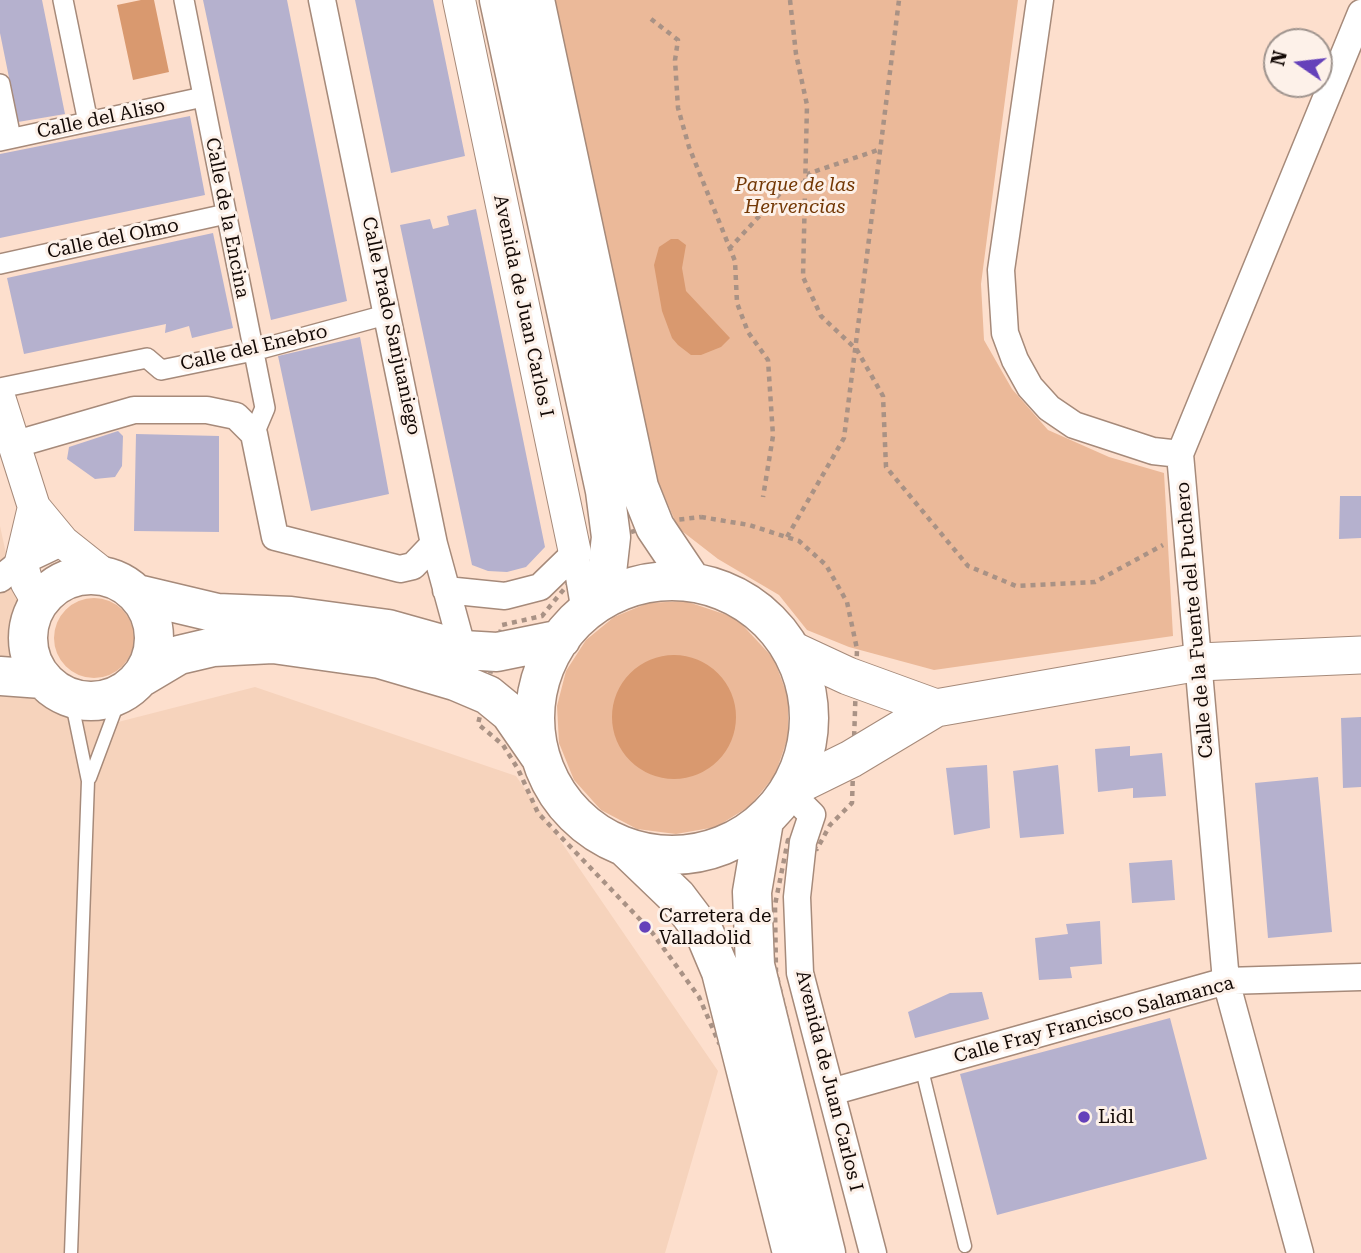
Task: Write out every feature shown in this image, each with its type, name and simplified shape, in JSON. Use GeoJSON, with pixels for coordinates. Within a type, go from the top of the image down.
{"type":"FeatureCollection","features":[{"type":"Feature","properties":{"kind":"highway"},"geometry":{"type":"LineString","coordinates":[[499,0],[605,491],[611,537],[583,617],[542,675],[535,715],[540,755]]}},
{"type":"Feature","properties":{"kind":"highway"},"geometry":{"type":"LineString","coordinates":[[535,0],[639,487],[655,527],[692,582]]}},
{"type":"Feature","properties":{"kind":"highway"},"geometry":{"type":"LineString","coordinates":[[57,689],[31,660],[23,618],[57,584],[73,577],[122,585],[217,612],[291,615],[388,629],[480,651],[583,617],[646,583],[692,582],[731,594],[766,617],[792,650],[808,695],[808,744],[790,791],[764,821],[722,847],[674,857],[626,848]]}},
{"type":"Feature","properties":{"kind":"highway"},"geometry":{"type":"LineString","coordinates":[[122,585],[147,608],[155,643],[132,686]]}},
{"type":"Feature","properties":{"kind":"highway"},"geometry":{"type":"LineString","coordinates":[[0,676],[57,689],[88,702],[132,686],[191,653],[213,648],[273,644],[380,659],[455,681],[488,695],[510,713],[540,755],[558,795],[587,827],[626,848],[677,897],[705,934],[721,972],[754,1035],[826,1253]]}},
{"type":"Feature","properties":{"kind":"highway"},"geometry":{"type":"LineString","coordinates":[[764,821],[752,892],[754,1035],[792,1253]]}},
{"type":"Feature","properties":{"kind":"main road"},"geometry":{"type":"LineString","coordinates":[[792,650],[856,679],[936,708]]}},
{"type":"Feature","properties":{"kind":"main road"},"geometry":{"type":"LineString","coordinates":[[790,791],[852,759],[936,708],[1199,662],[1361,655]]}},
{"type":"Feature","properties":{"kind":"street"},"geometry":{"type":"LineString","coordinates":[[63,0],[88,121]]}},
{"type":"Feature","properties":{"kind":"street","name":"Calle de la Encina"},"geometry":{"type":"LineString","coordinates":[[184,0],[265,408],[254,434]]}},
{"type":"Feature","properties":{"kind":"street","name":"Calle Prado Sanjuaniego"},"geometry":{"type":"LineString","coordinates":[[322,0],[389,314],[434,544],[446,590],[480,651]]}},
{"type":"Feature","properties":{"kind":"street","name":"Avenida de Juan Carlos I"},"geometry":{"type":"LineString","coordinates":[[459,0],[576,562],[583,617]]}},
{"type":"Feature","properties":{"kind":"street"},"geometry":{"type":"LineString","coordinates":[[1040,0],[1001,270],[1006,333],[1015,360],[1030,387],[1049,408],[1074,425],[1153,451],[1180,454]]}},
{"type":"Feature","properties":{"kind":"street","name":"Calle de la Fuente del Puchero"},"geometry":{"type":"LineString","coordinates":[[1300,1253],[1226,981],[1180,454],[1361,13]]}},
{"type":"Feature","properties":{"kind":"street"},"geometry":{"type":"LineString","coordinates":[[0,83],[6,139]]}},
{"type":"Feature","properties":{"kind":"street","name":"Calle del Aliso"},"geometry":{"type":"LineString","coordinates":[[6,139],[203,97]]}},
{"type":"Feature","properties":{"kind":"street","name":"Calle del Olmo"},"geometry":{"type":"LineString","coordinates":[[0,264],[226,215]]}},
{"type":"Feature","properties":{"kind":"street","name":"Calle del Enebro"},"geometry":{"type":"LineString","coordinates":[[0,388],[147,358],[161,370],[253,351],[389,314]]}},
{"type":"Feature","properties":{"kind":"street"},"geometry":{"type":"LineString","coordinates":[[0,400],[34,507],[63,542],[122,585]]}},
{"type":"Feature","properties":{"kind":"street"},"geometry":{"type":"LineString","coordinates":[[13,445],[134,410],[207,410],[236,416],[254,434],[275,537],[400,569],[413,566],[434,544]]}},
{"type":"Feature","properties":{"kind":"street"},"geometry":{"type":"LineString","coordinates":[[11,570],[34,507]]}},
{"type":"Feature","properties":{"kind":"street"},"geometry":{"type":"LineString","coordinates":[[11,570],[63,542]]}},
{"type":"Feature","properties":{"kind":"street"},"geometry":{"type":"LineString","coordinates":[[446,590],[505,596],[540,587],[576,562]]}},
{"type":"Feature","properties":{"kind":"street"},"geometry":{"type":"LineString","coordinates":[[11,570],[27,583],[23,618]]}},
{"type":"Feature","properties":{"kind":"street","name":"Avenida de Juan Carlos I"},"geometry":{"type":"LineString","coordinates":[[790,791],[812,814],[803,842],[797,897],[800,973],[873,1253]]}},
{"type":"Feature","properties":{"kind":"street","name":"Calle Fray Francisco Salamanca"},"geometry":{"type":"LineString","coordinates":[[831,1091],[1226,981],[1361,977]]}},
{"type":"Feature","properties":{"kind":"lane"},"geometry":{"type":"LineString","coordinates":[[88,782],[132,686]]}},
{"type":"Feature","properties":{"kind":"lane"},"geometry":{"type":"LineString","coordinates":[[57,689],[88,782],[71,1253]]}},
{"type":"Feature","properties":{"kind":"lane"},"geometry":{"type":"LineString","coordinates":[[921,1066],[965,1246]]}},
{"type":"Feature","properties":{"kind":"path"},"geometry":{"type":"LineString","coordinates":[[790,0],[796,54],[807,105],[803,277],[821,316],[857,350],[883,396],[886,467],[968,566],[1016,586],[1095,582],[1156,546],[1188,541]]}},
{"type":"Feature","properties":{"kind":"path"},"geometry":{"type":"LineString","coordinates":[[787,537],[845,438],[899,0]]}},
{"type":"Feature","properties":{"kind":"path"},"geometry":{"type":"LineString","coordinates":[[650,19],[678,40],[675,61],[678,107],[689,147],[705,181],[735,261],[737,303],[748,332],[768,360],[773,436],[762,496]]}},
{"type":"Feature","properties":{"kind":"path"},"geometry":{"type":"LineString","coordinates":[[806,182],[810,173],[881,149]]}},
{"type":"Feature","properties":{"kind":"path"},"geometry":{"type":"LineString","coordinates":[[729,249],[786,187],[806,182]]}},
{"type":"Feature","properties":{"kind":"path"},"geometry":{"type":"LineString","coordinates":[[701,517],[750,525],[799,541],[826,565],[847,602],[857,649],[852,803],[830,825],[817,849],[803,842],[788,840],[775,905],[776,972],[789,1028],[719,1043],[699,997],[651,931],[538,813],[518,769],[503,745],[478,724],[488,695],[480,651],[502,625],[542,616],[576,562],[594,542],[611,537],[675,520],[701,517]]}},
{"type":"Feature","properties":{"kind":"shaded area"},"geometry":{"type":"Polygon","coordinates":[[[154,0],[169,72],[133,80],[117,5],[154,0]]]}},
{"type":"Feature","properties":{"kind":"shaded area"},"geometry":{"type":"Polygon","coordinates":[[[671,239],[678,239],[686,245],[682,268],[686,291],[730,338],[721,347],[701,355],[691,355],[678,345],[672,338],[662,311],[654,265],[659,247],[671,239]]]}},
{"type":"Feature","properties":{"kind":"shaded area"},"geometry":{"type":"Polygon","coordinates":[[[0,526],[10,572],[48,698],[118,722],[255,687],[516,776],[718,1071],[665,1253],[0,1253],[0,526]]]}},
{"type":"Feature","properties":{"kind":"shaded area"},"geometry":{"type":"Polygon","coordinates":[[[674,655],[698,660],[718,673],[731,693],[736,717],[731,741],[718,761],[698,774],[674,779],[650,774],[630,761],[617,741],[612,717],[617,693],[630,673],[650,660],[674,655]]]}},
{"type":"Feature","properties":{"kind":"green space","name":"Parque de las Hervencias"},"geometry":{"type":"Polygon","coordinates":[[[555,0],[1018,0],[981,284],[984,340],[1012,389],[1048,430],[1109,457],[1164,473],[1173,636],[934,670],[849,647],[807,630],[779,595],[718,559],[678,528],[655,474],[555,0]]]}},
{"type":"Feature","properties":{"kind":"green space"},"geometry":{"type":"Polygon","coordinates":[[[94,598],[109,601],[122,610],[131,623],[134,638],[131,653],[122,666],[109,675],[94,678],[79,675],[66,666],[57,653],[54,638],[57,623],[66,610],[79,601],[94,598]]]}},
{"type":"Feature","properties":{"kind":"green space"},"geometry":{"type":"Polygon","coordinates":[[[685,601],[736,618],[774,659],[788,697],[788,737],[775,775],[750,806],[716,827],[676,834],[637,829],[601,810],[574,780],[559,743],[557,706],[566,671],[586,640],[614,617],[648,603],[685,601]]]}},
{"type":"Feature","properties":{"kind":"building"},"geometry":{"type":"Polygon","coordinates":[[[0,0],[42,0],[65,114],[18,122],[0,33],[0,0]]]}},
{"type":"Feature","properties":{"kind":"building"},"geometry":{"type":"Polygon","coordinates":[[[203,0],[287,0],[347,301],[271,320],[203,0]]]}},
{"type":"Feature","properties":{"kind":"building"},"geometry":{"type":"Polygon","coordinates":[[[355,0],[433,0],[465,156],[391,173],[355,0]]]}},
{"type":"Feature","properties":{"kind":"building"},"geometry":{"type":"Polygon","coordinates":[[[190,116],[205,195],[0,238],[0,154],[190,116]]]}},
{"type":"Feature","properties":{"kind":"building"},"geometry":{"type":"Polygon","coordinates":[[[476,209],[545,547],[526,567],[507,572],[488,571],[472,565],[400,225],[430,219],[433,229],[449,225],[447,216],[476,209]]]}},
{"type":"Feature","properties":{"kind":"building"},"geometry":{"type":"Polygon","coordinates":[[[213,233],[233,328],[192,338],[189,326],[165,333],[166,324],[24,354],[7,278],[213,233]]]}},
{"type":"Feature","properties":{"kind":"building"},"geometry":{"type":"Polygon","coordinates":[[[360,337],[389,494],[311,511],[278,356],[360,337]]]}},
{"type":"Feature","properties":{"kind":"building"},"geometry":{"type":"Polygon","coordinates":[[[118,431],[123,436],[122,466],[115,477],[95,479],[67,459],[69,447],[118,431]]]}},
{"type":"Feature","properties":{"kind":"building"},"geometry":{"type":"Polygon","coordinates":[[[136,434],[219,436],[219,532],[134,531],[136,434]]]}},
{"type":"Feature","properties":{"kind":"building"},"geometry":{"type":"Polygon","coordinates":[[[1340,496],[1361,496],[1361,538],[1339,539],[1340,496]]]}},
{"type":"Feature","properties":{"kind":"building"},"geometry":{"type":"Polygon","coordinates":[[[1361,717],[1361,787],[1343,788],[1341,718],[1361,717]]]}},
{"type":"Feature","properties":{"kind":"building"},"geometry":{"type":"Polygon","coordinates":[[[1130,746],[1130,756],[1162,753],[1166,796],[1133,798],[1133,788],[1098,792],[1095,749],[1130,746]]]}},
{"type":"Feature","properties":{"kind":"building"},"geometry":{"type":"Polygon","coordinates":[[[987,765],[990,828],[954,835],[946,768],[987,765]]]}},
{"type":"Feature","properties":{"kind":"building"},"geometry":{"type":"Polygon","coordinates":[[[1058,765],[1064,834],[1020,838],[1013,771],[1058,765]]]}},
{"type":"Feature","properties":{"kind":"building"},"geometry":{"type":"Polygon","coordinates":[[[1318,777],[1332,932],[1268,938],[1255,783],[1318,777]]]}},
{"type":"Feature","properties":{"kind":"building"},"geometry":{"type":"Polygon","coordinates":[[[1172,860],[1175,900],[1132,903],[1129,863],[1172,860]]]}},
{"type":"Feature","properties":{"kind":"building"},"geometry":{"type":"Polygon","coordinates":[[[1100,921],[1102,964],[1070,967],[1072,978],[1039,980],[1035,938],[1068,934],[1066,924],[1100,921]]]}},
{"type":"Feature","properties":{"kind":"building"},"geometry":{"type":"Polygon","coordinates":[[[982,992],[989,1019],[915,1038],[908,1012],[950,993],[982,992]]]}},
{"type":"Feature","properties":{"kind":"building","name":"Lidl"},"geometry":{"type":"Polygon","coordinates":[[[1170,1018],[1207,1159],[997,1215],[960,1074],[1170,1018]]]}},
{"type":"Feature","properties":{"kind":"place","name":"Carretera de Valladolid"},"geometry":{"type":"Point","coordinates":[645,927]}},
{"type":"Feature","properties":{"kind":"place","name":"Lidl"},"geometry":{"type":"Point","coordinates":[1084,1117]}}]}
